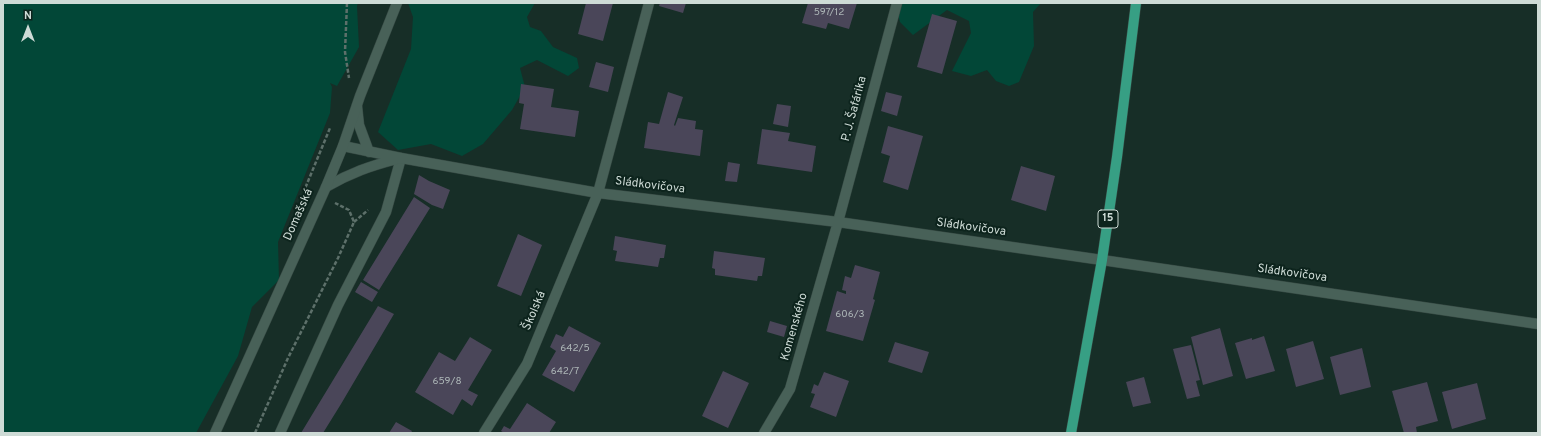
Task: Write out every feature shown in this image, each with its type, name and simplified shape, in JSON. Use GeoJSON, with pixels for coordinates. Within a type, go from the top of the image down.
{"type":"FeatureCollection","features":[{"type":"Feature","properties":{"kind":"main road","name":"15"},"geometry":{"type":"LineString","coordinates":[[1071,433],[1102,260],[1118,157],[1136,3]]}},
{"type":"Feature","properties":{"kind":"street","name":"Domašská"},"geometry":{"type":"LineString","coordinates":[[215,433],[326,187],[397,3]]}},
{"type":"Feature","properties":{"kind":"street"},"geometry":{"type":"LineString","coordinates":[[598,193],[649,3]]}},
{"type":"Feature","properties":{"kind":"street","name":"P. J. Šafárika"},"geometry":{"type":"LineString","coordinates":[[838,222],[897,3]]}},
{"type":"Feature","properties":{"kind":"street"},"geometry":{"type":"LineString","coordinates":[[358,101],[359,125],[368,152]]}},
{"type":"Feature","properties":{"kind":"street","name":"Sládkovičova"},"geometry":{"type":"LineString","coordinates":[[343,146],[368,152],[598,193],[838,222],[1538,324]]}},
{"type":"Feature","properties":{"kind":"street"},"geometry":{"type":"LineString","coordinates":[[326,187],[346,175],[401,158]]}},
{"type":"Feature","properties":{"kind":"street"},"geometry":{"type":"LineString","coordinates":[[280,433],[338,305],[386,212],[401,158]]}},
{"type":"Feature","properties":{"kind":"street","name":"Školská"},"geometry":{"type":"LineString","coordinates":[[484,433],[527,364],[598,193]]}},
{"type":"Feature","properties":{"kind":"street","name":"Komenského"},"geometry":{"type":"LineString","coordinates":[[764,433],[790,389],[838,222]]}},
{"type":"Feature","properties":{"kind":"path"},"geometry":{"type":"LineString","coordinates":[[347,3],[344,52],[350,81],[358,101]]}},
{"type":"Feature","properties":{"kind":"path"},"geometry":{"type":"LineString","coordinates":[[304,191],[332,125]]}},
{"type":"Feature","properties":{"kind":"path"},"geometry":{"type":"LineString","coordinates":[[254,433],[288,358],[338,258],[354,222],[349,210],[340,205]]}},
{"type":"Feature","properties":{"kind":"green space"},"geometry":{"type":"Polygon","coordinates":[[[3,3],[358,3],[359,47],[337,86],[330,83],[332,87],[330,113],[278,242],[279,280],[252,307],[238,356],[196,433],[3,433],[3,3]]]}},
{"type":"Feature","properties":{"kind":"green space"},"geometry":{"type":"Polygon","coordinates":[[[408,3],[535,3],[527,17],[530,27],[541,31],[553,47],[577,58],[579,68],[568,76],[537,60],[520,68],[525,87],[512,110],[483,144],[462,156],[431,144],[398,150],[378,132],[411,49],[413,17],[408,3]]]}},
{"type":"Feature","properties":{"kind":"green space"},"geometry":{"type":"Polygon","coordinates":[[[895,3],[1041,3],[1033,12],[1034,46],[1019,82],[1009,86],[996,81],[987,70],[971,76],[952,71],[971,33],[969,21],[947,10],[913,35],[900,22],[895,3]]]}},
{"type":"Feature","properties":{"kind":"building"},"geometry":{"type":"Polygon","coordinates":[[[586,3],[613,3],[603,41],[578,34],[586,3]]]}},
{"type":"Feature","properties":{"kind":"building"},"geometry":{"type":"Polygon","coordinates":[[[660,3],[686,3],[683,13],[659,6],[660,3]]]}},
{"type":"Feature","properties":{"kind":"building"},"geometry":{"type":"Polygon","coordinates":[[[808,3],[857,3],[849,29],[828,23],[826,29],[802,23],[808,3]]]}},
{"type":"Feature","properties":{"kind":"building"},"geometry":{"type":"Polygon","coordinates":[[[932,14],[957,21],[942,74],[917,67],[932,14]]]}},
{"type":"Feature","properties":{"kind":"building"},"geometry":{"type":"Polygon","coordinates":[[[596,62],[614,67],[608,92],[589,87],[596,62]]]}},
{"type":"Feature","properties":{"kind":"building"},"geometry":{"type":"Polygon","coordinates":[[[521,84],[554,89],[551,107],[579,111],[575,137],[520,129],[524,104],[519,103],[521,84]]]}},
{"type":"Feature","properties":{"kind":"building"},"geometry":{"type":"Polygon","coordinates":[[[668,92],[683,97],[674,125],[675,126],[678,118],[696,121],[695,129],[703,130],[700,156],[644,148],[648,122],[659,124],[668,92]]]}},
{"type":"Feature","properties":{"kind":"building"},"geometry":{"type":"Polygon","coordinates":[[[886,92],[902,96],[897,116],[881,111],[886,92]]]}},
{"type":"Feature","properties":{"kind":"building"},"geometry":{"type":"Polygon","coordinates":[[[777,104],[791,106],[788,127],[773,124],[777,104]]]}},
{"type":"Feature","properties":{"kind":"building"},"geometry":{"type":"Polygon","coordinates":[[[888,126],[923,136],[908,190],[883,182],[890,156],[881,153],[888,126]]]}},
{"type":"Feature","properties":{"kind":"building"},"geometry":{"type":"Polygon","coordinates":[[[762,129],[790,133],[788,141],[816,146],[812,172],[757,164],[762,129]]]}},
{"type":"Feature","properties":{"kind":"building"},"geometry":{"type":"Polygon","coordinates":[[[728,162],[740,164],[737,182],[725,181],[728,162]]]}},
{"type":"Feature","properties":{"kind":"building"},"geometry":{"type":"Polygon","coordinates":[[[1021,166],[1055,176],[1046,211],[1011,200],[1021,166]]]}},
{"type":"Feature","properties":{"kind":"building"},"geometry":{"type":"Polygon","coordinates":[[[419,175],[450,190],[443,209],[432,205],[414,194],[419,175]]]}},
{"type":"Feature","properties":{"kind":"building"},"geometry":{"type":"Polygon","coordinates":[[[414,197],[430,208],[379,290],[363,280],[414,197]]]}},
{"type":"Feature","properties":{"kind":"building"},"geometry":{"type":"Polygon","coordinates":[[[518,234],[542,245],[521,296],[497,286],[518,234]]]}},
{"type":"Feature","properties":{"kind":"building"},"geometry":{"type":"Polygon","coordinates":[[[615,236],[666,245],[664,258],[660,258],[658,267],[615,261],[617,251],[613,250],[615,236]]]}},
{"type":"Feature","properties":{"kind":"building"},"geometry":{"type":"Polygon","coordinates":[[[714,251],[765,258],[762,276],[758,276],[757,281],[715,275],[715,269],[712,268],[714,251]]]}},
{"type":"Feature","properties":{"kind":"building"},"geometry":{"type":"Polygon","coordinates":[[[855,265],[880,272],[873,299],[875,300],[863,341],[826,331],[837,291],[846,294],[846,291],[842,290],[845,276],[851,278],[855,265]]]}},
{"type":"Feature","properties":{"kind":"building"},"geometry":{"type":"Polygon","coordinates":[[[361,282],[378,292],[372,302],[355,292],[361,282]]]}},
{"type":"Feature","properties":{"kind":"building"},"geometry":{"type":"Polygon","coordinates":[[[378,306],[394,314],[341,404],[323,433],[301,433],[378,306]]]}},
{"type":"Feature","properties":{"kind":"building"},"geometry":{"type":"Polygon","coordinates":[[[770,321],[787,326],[784,337],[767,332],[770,321]]]}},
{"type":"Feature","properties":{"kind":"building"},"geometry":{"type":"Polygon","coordinates":[[[569,326],[601,343],[574,392],[542,375],[556,351],[550,347],[556,334],[563,337],[569,326]]]}},
{"type":"Feature","properties":{"kind":"building"},"geometry":{"type":"Polygon","coordinates":[[[1220,328],[1233,376],[1203,385],[1191,337],[1220,328]]]}},
{"type":"Feature","properties":{"kind":"building"},"geometry":{"type":"Polygon","coordinates":[[[1264,336],[1275,371],[1246,379],[1235,343],[1264,336]]]}},
{"type":"Feature","properties":{"kind":"building"},"geometry":{"type":"Polygon","coordinates":[[[470,337],[492,350],[468,390],[478,395],[472,406],[462,399],[453,415],[415,392],[439,352],[455,361],[470,337]]]}},
{"type":"Feature","properties":{"kind":"building"},"geometry":{"type":"Polygon","coordinates":[[[1313,341],[1324,379],[1296,387],[1286,349],[1313,341]]]}},
{"type":"Feature","properties":{"kind":"building"},"geometry":{"type":"Polygon","coordinates":[[[895,342],[929,352],[922,373],[888,362],[895,342]]]}},
{"type":"Feature","properties":{"kind":"building"},"geometry":{"type":"Polygon","coordinates":[[[1191,345],[1200,380],[1196,381],[1200,396],[1187,399],[1173,349],[1191,345]]]}},
{"type":"Feature","properties":{"kind":"building"},"geometry":{"type":"Polygon","coordinates":[[[1362,348],[1371,387],[1340,395],[1330,357],[1362,348]]]}},
{"type":"Feature","properties":{"kind":"building"},"geometry":{"type":"Polygon","coordinates":[[[723,371],[749,383],[728,428],[702,416],[723,371]]]}},
{"type":"Feature","properties":{"kind":"building"},"geometry":{"type":"Polygon","coordinates":[[[824,372],[849,381],[836,417],[810,407],[815,394],[811,393],[814,384],[818,386],[824,372]]]}},
{"type":"Feature","properties":{"kind":"building"},"geometry":{"type":"Polygon","coordinates":[[[1144,377],[1151,403],[1133,407],[1126,382],[1144,377]]]}},
{"type":"Feature","properties":{"kind":"building"},"geometry":{"type":"Polygon","coordinates":[[[1427,382],[1438,421],[1416,427],[1417,433],[1404,433],[1392,391],[1427,382]]]}},
{"type":"Feature","properties":{"kind":"building"},"geometry":{"type":"Polygon","coordinates":[[[1477,383],[1486,419],[1452,429],[1442,392],[1477,383]]]}},
{"type":"Feature","properties":{"kind":"building"},"geometry":{"type":"Polygon","coordinates":[[[527,403],[556,422],[549,433],[504,433],[501,431],[504,426],[510,429],[527,403]]]}},
{"type":"Feature","properties":{"kind":"building"},"geometry":{"type":"Polygon","coordinates":[[[396,422],[412,431],[411,433],[389,433],[396,422]]]}}]}
